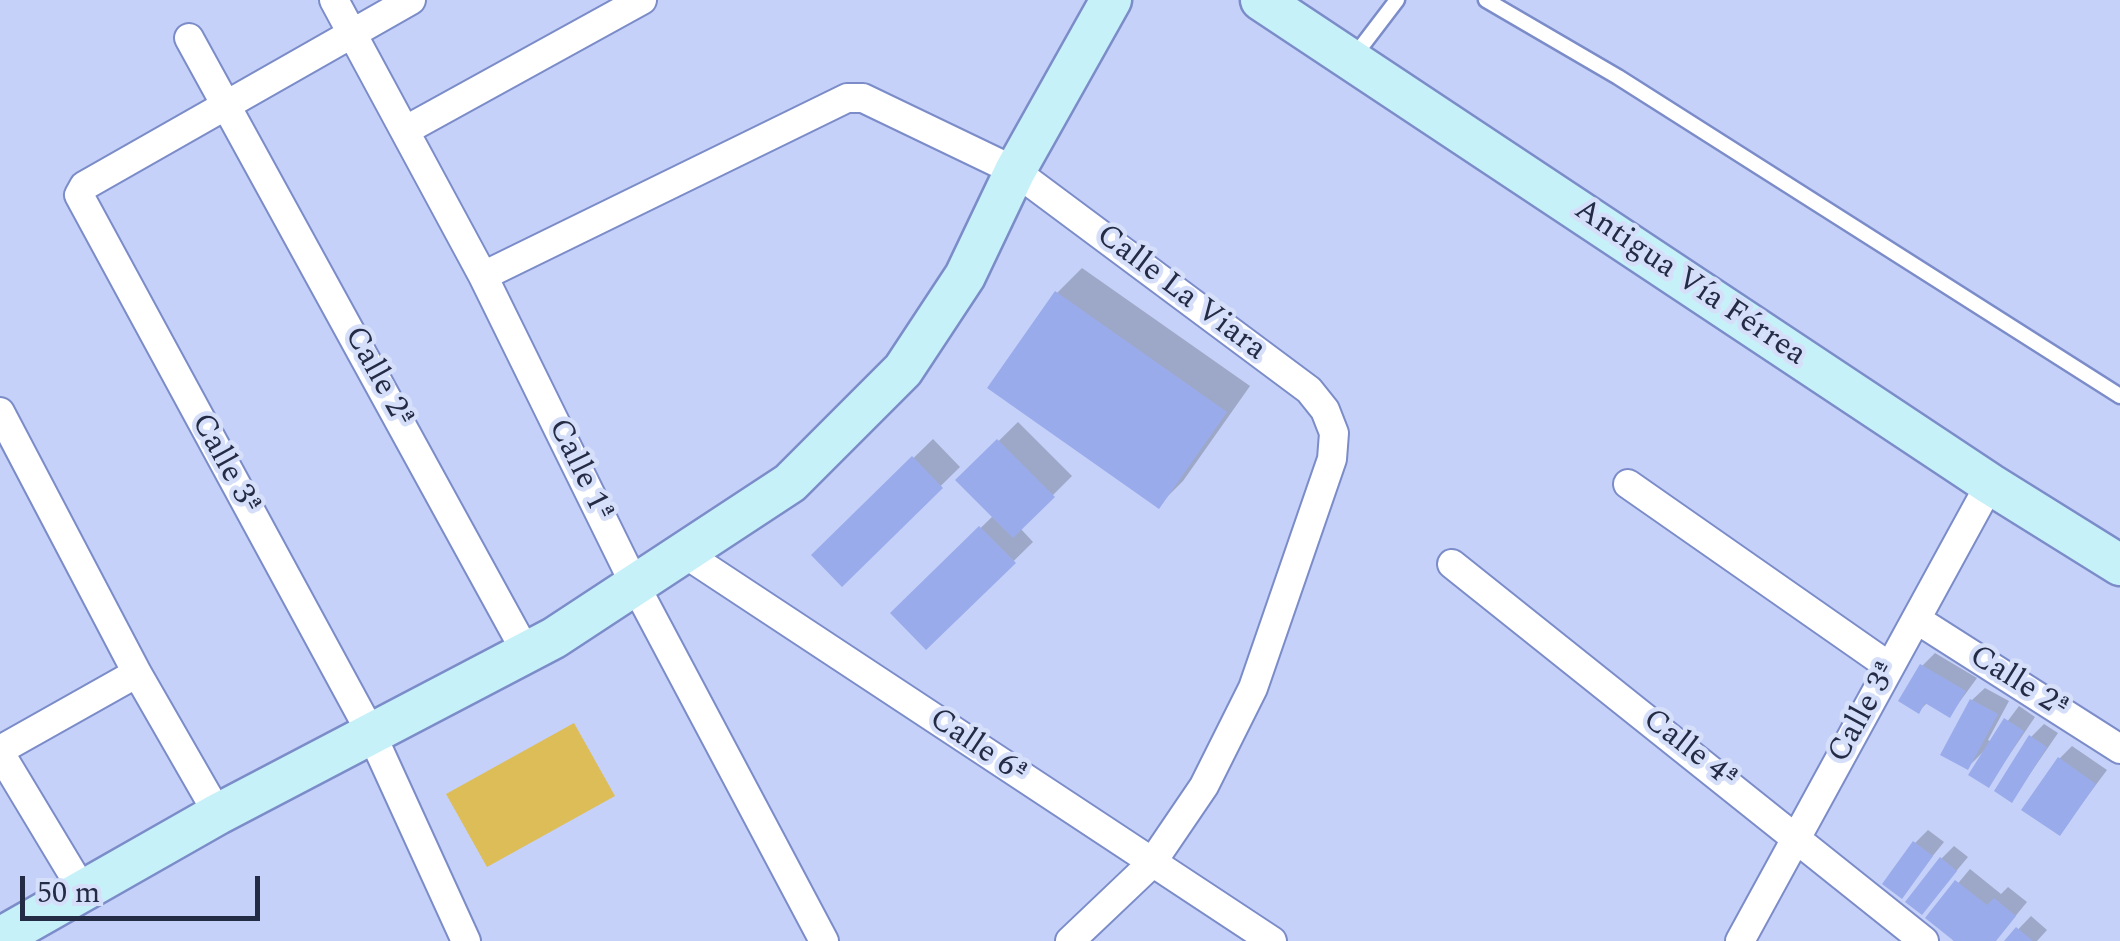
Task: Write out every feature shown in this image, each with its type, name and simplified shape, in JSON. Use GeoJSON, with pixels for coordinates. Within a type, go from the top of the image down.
{"type":"FeatureCollection","features":[{"type":"Feature","properties":{"kind":"street","name":"Calle 1ª"},"geometry":{"type":"LineString","coordinates":[[334,0],[483,276],[635,585],[824,941]]}},
{"type":"Feature","properties":{"kind":"street"},"geometry":{"type":"LineString","coordinates":[[228,104],[411,0]]}},
{"type":"Feature","properties":{"kind":"street"},"geometry":{"type":"LineString","coordinates":[[406,130],[642,0]]}},
{"type":"Feature","properties":{"kind":"street"},"geometry":{"type":"LineString","coordinates":[[0,938],[218,814],[526,652],[790,483],[903,370],[965,276],[1015,171],[1112,0]]}},
{"type":"Feature","properties":{"kind":"street","name":"Antigua Vía Férrea"},"geometry":{"type":"LineString","coordinates":[[1262,0],[1990,484],[2120,565]]}},
{"type":"Feature","properties":{"kind":"street","name":"Calle 2ª"},"geometry":{"type":"LineString","coordinates":[[189,38],[526,652]]}},
{"type":"Feature","properties":{"kind":"street","name":"Calle La Viara"},"geometry":{"type":"LineString","coordinates":[[483,276],[847,98],[863,98],[1015,171],[1309,390],[1325,410],[1334,434],[1324,490],[1254,688],[1204,786],[1151,864],[1070,941]]}},
{"type":"Feature","properties":{"kind":"street","name":"Calle 3ª"},"geometry":{"type":"LineString","coordinates":[[228,104],[84,186],[80,195],[371,733],[466,941]]}},
{"type":"Feature","properties":{"kind":"street"},"geometry":{"type":"LineString","coordinates":[[0,412],[137,672],[218,814]]}},
{"type":"Feature","properties":{"kind":"street"},"geometry":{"type":"LineString","coordinates":[[1628,484],[1890,666]]}},
{"type":"Feature","properties":{"kind":"street","name":"Calle 3ª"},"geometry":{"type":"LineString","coordinates":[[1740,941],[1990,484]]}},
{"type":"Feature","properties":{"kind":"street","name":"Calle 6ª"},"geometry":{"type":"LineString","coordinates":[[684,552],[1272,941]]}},
{"type":"Feature","properties":{"kind":"street","name":"Calle 4ª"},"geometry":{"type":"LineString","coordinates":[[1452,564],[1924,941]]}},
{"type":"Feature","properties":{"kind":"street","name":"Calle 2ª"},"geometry":{"type":"LineString","coordinates":[[1916,619],[2120,749]]}},
{"type":"Feature","properties":{"kind":"street"},"geometry":{"type":"LineString","coordinates":[[84,891],[0,752],[137,672]]}},
{"type":"Feature","properties":{"kind":"lane"},"geometry":{"type":"LineString","coordinates":[[1352,60],[1397,0]]}},
{"type":"Feature","properties":{"kind":"lane"},"geometry":{"type":"LineString","coordinates":[[1486,0],[1618,77],[2120,396]]}},
{"type":"Feature","properties":{"kind":"shaded area"},"geometry":{"type":"Polygon","coordinates":[[[574,723],[615,796],[487,867],[446,794],[574,723]]]}},
{"type":"Feature","properties":{"kind":"building"},"geometry":{"type":"Polygon","coordinates":[[[1055,291],[1227,412],[1159,509],[987,388],[1055,291]]]}},
{"type":"Feature","properties":{"kind":"building"},"geometry":{"type":"Polygon","coordinates":[[[997,439],[1055,497],[1013,538],[955,480],[997,439]]]}},
{"type":"Feature","properties":{"kind":"building"},"geometry":{"type":"Polygon","coordinates":[[[912,456],[943,488],[842,587],[811,555],[912,456]]]}},
{"type":"Feature","properties":{"kind":"building"},"geometry":{"type":"Polygon","coordinates":[[[979,526],[1016,563],[926,650],[890,613],[979,526]]]}},
{"type":"Feature","properties":{"kind":"building"},"geometry":{"type":"Polygon","coordinates":[[[1920,664],[1966,691],[1950,718],[1925,703],[1919,714],[1898,701],[1920,664]]]}},
{"type":"Feature","properties":{"kind":"building"},"geometry":{"type":"Polygon","coordinates":[[[1970,699],[1998,714],[1968,770],[1940,755],[1970,699]]]}},
{"type":"Feature","properties":{"kind":"building"},"geometry":{"type":"Polygon","coordinates":[[[2004,718],[2024,731],[1989,788],[1968,775],[2004,718]]]}},
{"type":"Feature","properties":{"kind":"building"},"geometry":{"type":"Polygon","coordinates":[[[2029,735],[2047,747],[2012,803],[1994,791],[2029,735]]]}},
{"type":"Feature","properties":{"kind":"building"},"geometry":{"type":"Polygon","coordinates":[[[2058,757],[2096,784],[2060,836],[2021,810],[2058,757]]]}},
{"type":"Feature","properties":{"kind":"building"},"geometry":{"type":"Polygon","coordinates":[[[1913,841],[1933,856],[1902,899],[1882,884],[1913,841]]]}},
{"type":"Feature","properties":{"kind":"building"},"geometry":{"type":"Polygon","coordinates":[[[1940,857],[1957,871],[1922,915],[1905,902],[1940,857]]]}},
{"type":"Feature","properties":{"kind":"building"},"geometry":{"type":"Polygon","coordinates":[[[1955,880],[1987,905],[1994,898],[2016,916],[1996,941],[1954,941],[1925,918],[1955,880]]]}},
{"type":"Feature","properties":{"kind":"building"},"geometry":{"type":"Polygon","coordinates":[[[2016,927],[2033,941],[2004,941],[2016,927]]]}}]}
